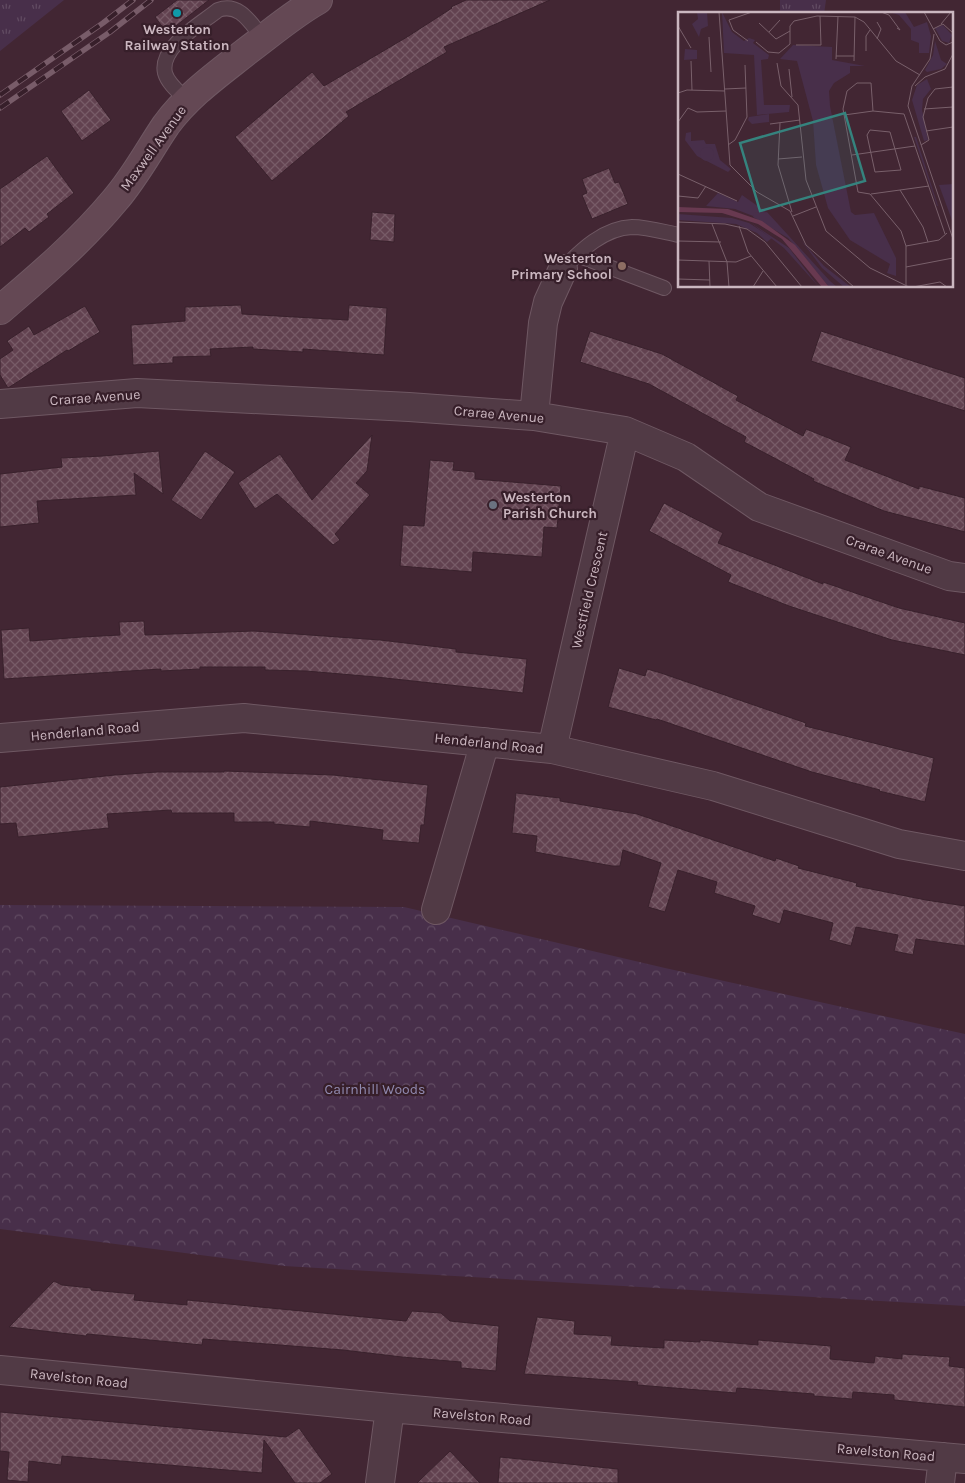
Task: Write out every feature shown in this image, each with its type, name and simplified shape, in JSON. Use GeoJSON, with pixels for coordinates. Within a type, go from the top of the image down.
{"type":"FeatureCollection","features":[{"type":"Feature","properties":{"kind":"street","name":"Maxwell Avenue"},"geometry":{"type":"LineString","coordinates":[[0,310],[38,278],[115,201],[132,179],[167,124],[188,100],[263,38],[318,0]]}},
{"type":"Feature","properties":{"kind":"street"},"geometry":{"type":"LineString","coordinates":[[534,416],[543,323],[548,302],[570,262]]}},
{"type":"Feature","properties":{"kind":"street","name":"Crarae Avenue"},"geometry":{"type":"LineString","coordinates":[[0,404],[137,393],[408,406],[534,416],[625,431],[686,457],[759,507],[950,576],[965,578]]}},
{"type":"Feature","properties":{"kind":"street","name":"Westfield Crescent"},"geometry":{"type":"LineString","coordinates":[[552,749],[625,431]]}},
{"type":"Feature","properties":{"kind":"street","name":"Henderland Road"},"geometry":{"type":"LineString","coordinates":[[0,738],[244,718],[552,749],[713,786],[899,844],[965,856]]}},
{"type":"Feature","properties":{"kind":"street"},"geometry":{"type":"LineString","coordinates":[[436,910],[485,742]]}},
{"type":"Feature","properties":{"kind":"street","name":"Ravelston Road"},"geometry":{"type":"LineString","coordinates":[[0,1370],[949,1466]]}},
{"type":"Feature","properties":{"kind":"street"},"geometry":{"type":"LineString","coordinates":[[380,1483],[390,1408]]}},
{"type":"Feature","properties":{"kind":"lane"},"geometry":{"type":"LineString","coordinates":[[188,100],[169,82],[165,74],[164,62],[167,54],[175,45],[218,10],[231,8],[240,11],[263,38]]}},
{"type":"Feature","properties":{"kind":"lane"},"geometry":{"type":"LineString","coordinates":[[570,262],[603,235],[619,228],[634,227],[678,234]]}},
{"type":"Feature","properties":{"kind":"lane"},"geometry":{"type":"LineString","coordinates":[[570,262],[664,288]]}},
{"type":"Feature","properties":{"kind":"green space"},"geometry":{"type":"Polygon","coordinates":[[[0,0],[64,0],[0,51],[0,0]]]}},
{"type":"Feature","properties":{"kind":"green space"},"geometry":{"type":"Polygon","coordinates":[[[780,0],[826,0],[824,12],[780,12],[780,0]]]}},
{"type":"Feature","properties":{"kind":"green space","name":"Cairnhill Woods"},"geometry":{"type":"Polygon","coordinates":[[[0,905],[404,907],[665,968],[965,1034],[965,1306],[284,1266],[0,1229],[0,905]]]}},
{"type":"Feature","properties":{"kind":"building","name":"Westerton Railway Station"},"geometry":{"type":"Polygon","coordinates":[[[177,0],[209,0],[172,29],[164,29],[155,17],[177,0]]]}},
{"type":"Feature","properties":{"kind":"building"},"geometry":{"type":"Polygon","coordinates":[[[466,0],[550,0],[444,47],[447,52],[346,112],[349,116],[272,181],[235,137],[312,72],[324,86],[407,37],[451,7],[466,0]]]}},
{"type":"Feature","properties":{"kind":"building"},"geometry":{"type":"Polygon","coordinates":[[[89,90],[111,120],[82,141],[61,111],[89,90]]]}},
{"type":"Feature","properties":{"kind":"building"},"geometry":{"type":"Polygon","coordinates":[[[47,156],[74,193],[47,214],[49,217],[29,232],[25,228],[0,247],[0,189],[47,156]]]}},
{"type":"Feature","properties":{"kind":"building"},"geometry":{"type":"Polygon","coordinates":[[[609,168],[615,183],[619,182],[628,204],[592,219],[582,195],[587,193],[582,179],[609,168]]]}},
{"type":"Feature","properties":{"kind":"building"},"geometry":{"type":"Polygon","coordinates":[[[372,212],[395,214],[394,242],[370,240],[372,212]]]}},
{"type":"Feature","properties":{"kind":"building"},"geometry":{"type":"Polygon","coordinates":[[[241,305],[242,314],[348,320],[349,305],[387,308],[384,355],[303,349],[303,352],[253,349],[253,347],[210,349],[211,356],[173,357],[173,363],[133,365],[131,325],[185,321],[185,307],[241,305]]]}},
{"type":"Feature","properties":{"kind":"building"},"geometry":{"type":"Polygon","coordinates":[[[85,306],[100,332],[67,350],[8,388],[0,375],[0,359],[13,350],[7,341],[29,326],[34,335],[85,306]]]}},
{"type":"Feature","properties":{"kind":"building"},"geometry":{"type":"Polygon","coordinates":[[[590,331],[662,354],[738,396],[736,400],[803,436],[806,429],[851,447],[845,460],[919,489],[919,486],[965,498],[965,532],[884,511],[813,481],[814,479],[744,442],[746,437],[649,384],[580,362],[590,331]]]}},
{"type":"Feature","properties":{"kind":"building"},"geometry":{"type":"Polygon","coordinates":[[[821,331],[965,378],[965,411],[811,361],[821,331]]]}},
{"type":"Feature","properties":{"kind":"building"},"geometry":{"type":"Polygon","coordinates":[[[372,435],[367,471],[356,483],[370,495],[335,534],[340,540],[333,545],[277,494],[255,509],[238,483],[280,454],[312,500],[372,435]]]}},
{"type":"Feature","properties":{"kind":"building"},"geometry":{"type":"Polygon","coordinates":[[[159,451],[163,494],[134,473],[136,495],[37,501],[39,523],[0,527],[0,474],[62,467],[61,458],[159,451]]]}},
{"type":"Feature","properties":{"kind":"building"},"geometry":{"type":"Polygon","coordinates":[[[205,451],[235,472],[201,520],[171,500],[205,451]]]}},
{"type":"Feature","properties":{"kind":"building","name":"Westerton Parish Church"},"geometry":{"type":"Polygon","coordinates":[[[430,460],[454,462],[453,470],[475,472],[475,479],[561,486],[557,528],[544,527],[542,557],[473,552],[472,572],[400,566],[403,525],[424,526],[430,460]]]}},
{"type":"Feature","properties":{"kind":"building"},"geometry":{"type":"Polygon","coordinates":[[[664,503],[723,533],[718,543],[823,584],[823,582],[899,608],[965,623],[965,655],[892,640],[789,606],[728,582],[731,575],[649,531],[664,503]]]}},
{"type":"Feature","properties":{"kind":"building"},"geometry":{"type":"Polygon","coordinates":[[[144,621],[145,635],[254,631],[380,640],[456,649],[456,652],[527,659],[523,693],[376,677],[306,671],[265,670],[265,667],[200,667],[200,669],[161,671],[161,669],[4,679],[1,630],[29,628],[30,641],[120,635],[119,622],[144,621]]]}},
{"type":"Feature","properties":{"kind":"building"},"geometry":{"type":"Polygon","coordinates":[[[619,668],[645,676],[647,669],[661,673],[806,723],[805,726],[934,758],[925,802],[812,772],[657,719],[608,707],[619,668]]]}},
{"type":"Feature","properties":{"kind":"building"},"geometry":{"type":"Polygon","coordinates":[[[224,771],[333,775],[428,785],[424,825],[421,825],[419,843],[382,840],[383,830],[310,821],[310,827],[274,824],[274,822],[234,822],[234,813],[172,813],[171,810],[107,814],[109,828],[18,837],[16,823],[0,824],[0,787],[157,772],[224,771]]]}},
{"type":"Feature","properties":{"kind":"building"},"geometry":{"type":"Polygon","coordinates":[[[516,793],[560,798],[560,801],[637,814],[775,861],[776,858],[799,866],[798,868],[857,883],[856,886],[965,906],[965,946],[916,939],[913,955],[894,951],[898,935],[856,927],[851,946],[829,940],[833,923],[784,910],[780,924],[752,915],[755,906],[714,893],[717,882],[678,870],[665,912],[648,907],[661,863],[623,850],[620,866],[535,852],[537,836],[512,833],[516,793]]]}},
{"type":"Feature","properties":{"kind":"building"},"geometry":{"type":"Polygon","coordinates":[[[54,1281],[62,1285],[91,1288],[91,1290],[135,1294],[134,1300],[187,1305],[187,1300],[406,1321],[412,1311],[441,1313],[450,1321],[499,1326],[496,1371],[461,1368],[461,1362],[343,1350],[203,1339],[202,1345],[87,1334],[86,1336],[9,1327],[54,1281]]]}},
{"type":"Feature","properties":{"kind":"building"},"geometry":{"type":"Polygon","coordinates":[[[537,1317],[575,1321],[574,1334],[612,1336],[611,1345],[664,1348],[664,1340],[700,1342],[700,1340],[758,1345],[758,1340],[831,1346],[830,1359],[874,1363],[875,1356],[902,1359],[902,1354],[950,1357],[949,1366],[965,1368],[965,1407],[894,1400],[894,1395],[853,1392],[852,1399],[737,1388],[736,1393],[637,1385],[638,1382],[524,1374],[537,1317]]]}},
{"type":"Feature","properties":{"kind":"building"},"geometry":{"type":"Polygon","coordinates":[[[0,1412],[286,1437],[299,1428],[332,1474],[320,1483],[295,1483],[264,1440],[262,1473],[62,1456],[61,1465],[29,1461],[28,1482],[7,1480],[9,1452],[0,1451],[0,1412]]]}},
{"type":"Feature","properties":{"kind":"building"},"geometry":{"type":"Polygon","coordinates":[[[450,1451],[480,1483],[417,1483],[450,1451]]]}},
{"type":"Feature","properties":{"kind":"building"},"geometry":{"type":"Polygon","coordinates":[[[500,1457],[618,1469],[618,1483],[498,1483],[500,1457]]]}},
{"type":"Feature","properties":{"kind":"railway"},"geometry":{"type":"LineString","coordinates":[[0,95],[133,0]]}},
{"type":"Feature","properties":{"kind":"railway"},"geometry":{"type":"LineString","coordinates":[[0,108],[110,32],[151,0]]}},
{"type":"Feature","properties":{"kind":"place","name":"Westerton Railway Station"},"geometry":{"type":"Point","coordinates":[177,13]}},
{"type":"Feature","properties":{"kind":"place","name":"Westerton Primary School"},"geometry":{"type":"Point","coordinates":[622,266]}},
{"type":"Feature","properties":{"kind":"place","name":"Westerton Parish Church"},"geometry":{"type":"Point","coordinates":[493,505]}}]}
